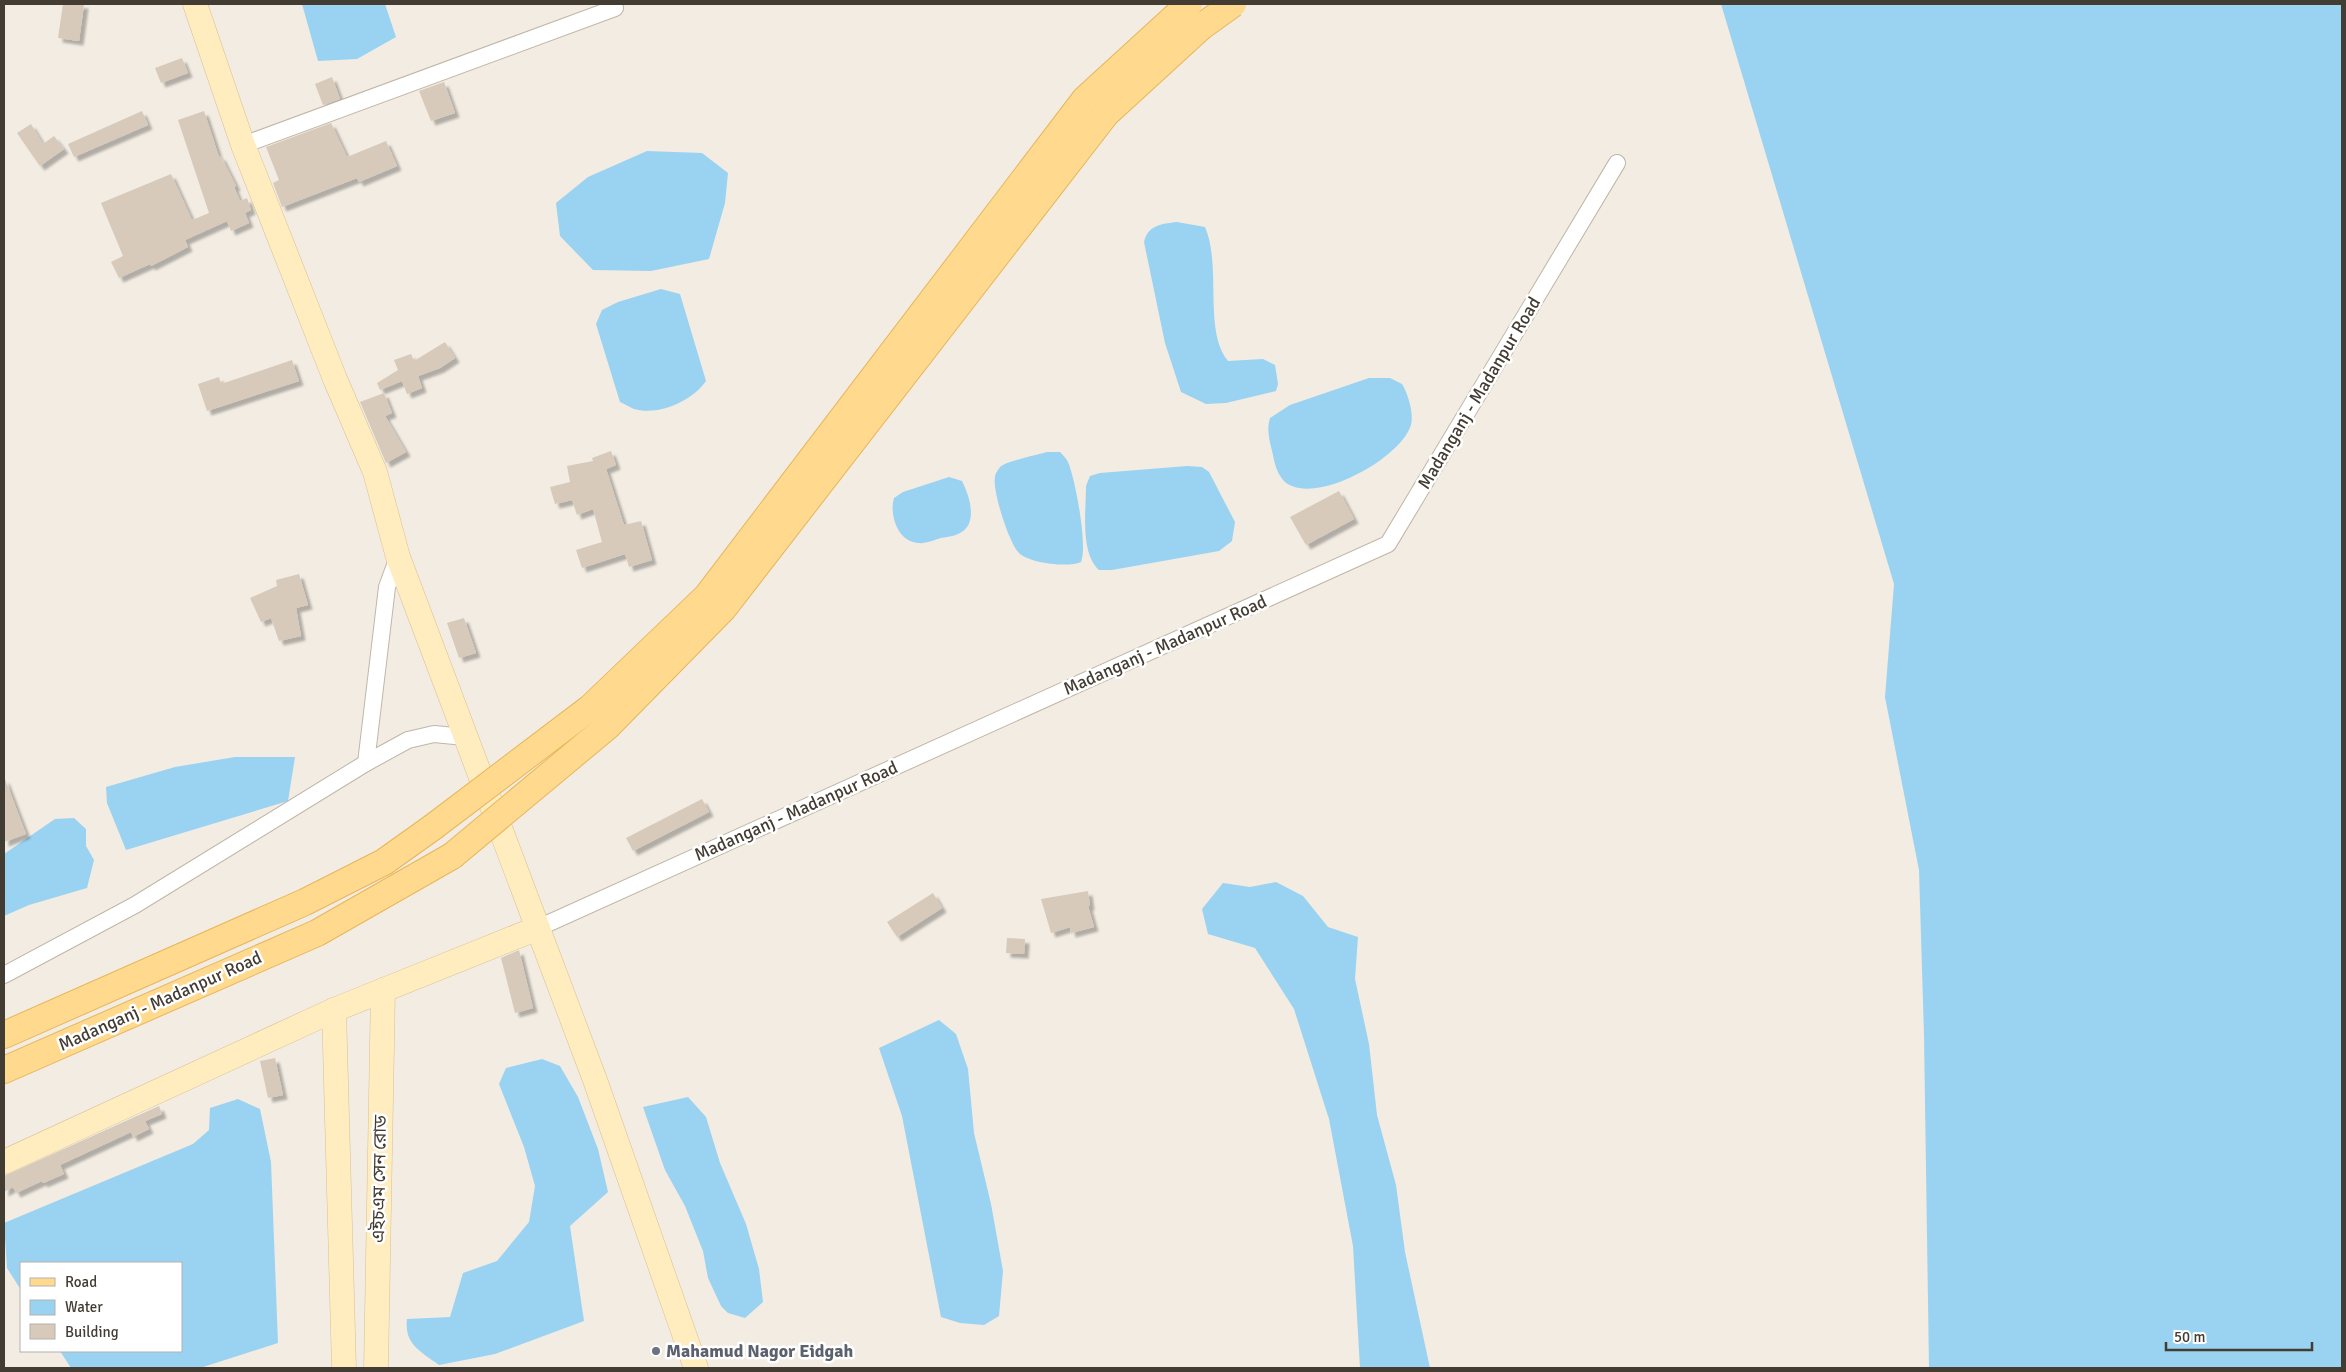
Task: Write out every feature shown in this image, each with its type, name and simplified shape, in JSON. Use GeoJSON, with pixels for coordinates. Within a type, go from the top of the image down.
{"type":"FeatureCollection","features":[{"type":"Feature","properties":{"kind":"main road","name":"Madanganj - Madanpur Road"},"geometry":{"type":"LineString","coordinates":[[4,1035],[305,902],[384,862],[590,708],[707,596],[1085,99],[1189,4]]}},
{"type":"Feature","properties":{"kind":"main road","name":"Madanganj - Madanpur Road"},"geometry":{"type":"LineString","coordinates":[[4,1070],[317,933],[452,856],[608,726],[724,609],[1106,114],[1201,26],[1233,4]]}},
{"type":"Feature","properties":{"kind":"street"},"geometry":{"type":"LineString","coordinates":[[195,4],[242,145],[335,379],[375,472],[398,558],[595,1080],[696,1368]]}},
{"type":"Feature","properties":{"kind":"street"},"geometry":{"type":"LineString","coordinates":[[242,145],[615,8]]}},
{"type":"Feature","properties":{"kind":"street","name":"Madanganj - Madanpur Road"},"geometry":{"type":"LineString","coordinates":[[538,928],[1388,544],[1617,163]]}},
{"type":"Feature","properties":{"kind":"street"},"geometry":{"type":"LineString","coordinates":[[366,763],[387,587],[398,558]]}},
{"type":"Feature","properties":{"kind":"street"},"geometry":{"type":"LineString","coordinates":[[4,974],[135,905],[366,763],[408,740],[434,734],[464,736]]}},
{"type":"Feature","properties":{"kind":"street"},"geometry":{"type":"LineString","coordinates":[[4,1162],[334,1010],[538,928]]}},
{"type":"Feature","properties":{"kind":"street","name":"এইচএম সেন রোড"},"geometry":{"type":"LineString","coordinates":[[376,1368],[383,990]]}},
{"type":"Feature","properties":{"kind":"street"},"geometry":{"type":"LineString","coordinates":[[334,1010],[344,1368]]}},
{"type":"Feature","properties":{"kind":"water"},"geometry":{"type":"Polygon","coordinates":[[[302,4],[385,4],[396,37],[357,59],[318,61],[302,4]]]}},
{"type":"Feature","properties":{"kind":"water"},"geometry":{"type":"Polygon","coordinates":[[[1721,4],[2342,4],[2342,1368],[1929,1368],[1924,1035],[1919,870],[1885,697],[1894,584],[1721,4]]]}},
{"type":"Feature","properties":{"kind":"water"},"geometry":{"type":"Polygon","coordinates":[[[647,151],[702,153],[728,173],[725,203],[709,259],[651,271],[593,270],[560,236],[556,203],[588,177],[647,151]]]}},
{"type":"Feature","properties":{"kind":"water"},"geometry":{"type":"Polygon","coordinates":[[[1177,222],[1205,227],[1210,243],[1212,260],[1216,333],[1228,361],[1263,359],[1275,365],[1278,384],[1276,391],[1226,403],[1206,404],[1181,392],[1165,343],[1144,242],[1149,232],[1156,226],[1177,222]]]}},
{"type":"Feature","properties":{"kind":"water"},"geometry":{"type":"Polygon","coordinates":[[[661,289],[680,294],[706,381],[692,395],[674,405],[644,411],[634,409],[620,402],[596,324],[602,310],[618,302],[661,289]]]}},
{"type":"Feature","properties":{"kind":"water"},"geometry":{"type":"Polygon","coordinates":[[[1369,378],[1390,378],[1402,384],[1412,415],[1411,425],[1404,437],[1393,450],[1378,462],[1342,481],[1323,487],[1306,489],[1292,486],[1284,481],[1275,464],[1269,437],[1268,427],[1270,418],[1290,405],[1369,378]]]}},
{"type":"Feature","properties":{"kind":"water"},"geometry":{"type":"Polygon","coordinates":[[[1047,452],[1060,452],[1063,455],[1068,462],[1074,482],[1083,542],[1081,562],[1075,564],[1049,564],[1024,557],[1019,553],[1006,528],[996,493],[995,477],[1000,467],[1015,460],[1047,452]]]}},
{"type":"Feature","properties":{"kind":"water"},"geometry":{"type":"Polygon","coordinates":[[[1187,466],[1202,467],[1209,472],[1235,522],[1232,541],[1219,551],[1112,570],[1099,570],[1089,553],[1085,531],[1086,486],[1090,476],[1100,473],[1187,466]]]}},
{"type":"Feature","properties":{"kind":"water"},"geometry":{"type":"Polygon","coordinates":[[[949,477],[962,481],[967,494],[971,516],[966,528],[956,535],[924,543],[918,543],[905,538],[900,533],[894,519],[894,498],[903,492],[949,477]]]}},
{"type":"Feature","properties":{"kind":"water"},"geometry":{"type":"Polygon","coordinates":[[[235,757],[295,757],[288,801],[126,850],[107,803],[106,787],[175,767],[235,757]]]}},
{"type":"Feature","properties":{"kind":"water"},"geometry":{"type":"Polygon","coordinates":[[[74,818],[86,829],[86,846],[94,860],[87,888],[29,905],[4,916],[4,854],[55,819],[74,818]]]}},
{"type":"Feature","properties":{"kind":"water"},"geometry":{"type":"Polygon","coordinates":[[[1276,882],[1303,896],[1328,927],[1358,937],[1355,979],[1369,1044],[1377,1115],[1396,1185],[1405,1252],[1430,1368],[1360,1368],[1353,1246],[1329,1119],[1294,1009],[1255,948],[1208,934],[1202,909],[1223,883],[1250,887],[1276,882]]]}},
{"type":"Feature","properties":{"kind":"water"},"geometry":{"type":"Polygon","coordinates":[[[939,1020],[956,1034],[968,1069],[974,1133],[991,1204],[1003,1271],[999,1316],[984,1325],[960,1323],[941,1317],[902,1116],[879,1048],[939,1020]]]}},
{"type":"Feature","properties":{"kind":"water"},"geometry":{"type":"Polygon","coordinates":[[[542,1059],[560,1066],[578,1097],[598,1149],[608,1192],[570,1226],[584,1321],[495,1354],[439,1365],[420,1351],[411,1341],[408,1335],[407,1319],[450,1317],[463,1273],[497,1261],[529,1222],[535,1186],[524,1147],[499,1084],[506,1068],[542,1059]]]}},
{"type":"Feature","properties":{"kind":"water"},"geometry":{"type":"Polygon","coordinates":[[[688,1097],[706,1117],[720,1163],[746,1224],[759,1269],[763,1302],[745,1318],[728,1313],[721,1306],[708,1278],[703,1251],[685,1206],[665,1170],[643,1107],[688,1097]]]}},
{"type":"Feature","properties":{"kind":"water"},"geometry":{"type":"Polygon","coordinates":[[[238,1099],[260,1109],[271,1162],[278,1343],[200,1368],[71,1368],[61,1352],[182,1352],[182,1262],[20,1262],[20,1288],[7,1268],[4,1223],[193,1144],[209,1130],[210,1108],[238,1099]]]}},
{"type":"Feature","properties":{"kind":"building"},"geometry":{"type":"Polygon","coordinates":[[[63,4],[84,4],[79,41],[58,38],[63,4]]]}},
{"type":"Feature","properties":{"kind":"building"},"geometry":{"type":"Polygon","coordinates":[[[182,58],[188,73],[161,83],[155,68],[182,58]]]}},
{"type":"Feature","properties":{"kind":"building"},"geometry":{"type":"Polygon","coordinates":[[[332,77],[340,99],[323,105],[315,84],[332,77]]]}},
{"type":"Feature","properties":{"kind":"building"},"geometry":{"type":"Polygon","coordinates":[[[444,82],[455,113],[431,121],[419,91],[444,82]]]}},
{"type":"Feature","properties":{"kind":"building"},"geometry":{"type":"Polygon","coordinates":[[[142,111],[148,125],[74,157],[68,144],[142,111]]]}},
{"type":"Feature","properties":{"kind":"building"},"geometry":{"type":"Polygon","coordinates":[[[204,111],[219,157],[221,156],[236,186],[234,187],[240,201],[247,198],[251,210],[245,213],[249,223],[231,231],[227,221],[185,240],[188,247],[151,266],[150,264],[119,278],[111,262],[123,256],[101,203],[171,174],[192,220],[209,213],[178,120],[204,111]]]}},
{"type":"Feature","properties":{"kind":"building"},"geometry":{"type":"Polygon","coordinates":[[[331,123],[347,157],[386,141],[397,166],[359,182],[357,178],[282,207],[273,183],[279,180],[266,147],[331,123]]]}},
{"type":"Feature","properties":{"kind":"building"},"geometry":{"type":"Polygon","coordinates":[[[31,124],[43,144],[54,136],[64,149],[40,166],[17,133],[31,124]]]}},
{"type":"Feature","properties":{"kind":"building"},"geometry":{"type":"Polygon","coordinates":[[[445,342],[455,358],[440,368],[418,376],[422,388],[407,394],[402,381],[380,390],[377,383],[398,370],[394,360],[411,354],[414,361],[445,342]]]}},
{"type":"Feature","properties":{"kind":"building"},"geometry":{"type":"Polygon","coordinates":[[[292,360],[299,381],[207,411],[198,384],[219,377],[221,384],[292,360]]]}},
{"type":"Feature","properties":{"kind":"building"},"geometry":{"type":"Polygon","coordinates":[[[384,393],[392,413],[385,416],[406,452],[386,463],[360,402],[384,393]]]}},
{"type":"Feature","properties":{"kind":"building"},"geometry":{"type":"Polygon","coordinates":[[[611,451],[616,465],[606,469],[624,525],[641,521],[652,560],[629,567],[625,554],[582,568],[576,550],[602,542],[593,509],[577,515],[572,500],[555,504],[550,487],[570,482],[567,466],[593,461],[592,458],[611,451]]]}},
{"type":"Feature","properties":{"kind":"building"},"geometry":{"type":"Polygon","coordinates":[[[1339,491],[1354,519],[1306,545],[1290,517],[1339,491]]]}},
{"type":"Feature","properties":{"kind":"building"},"geometry":{"type":"Polygon","coordinates":[[[299,574],[308,605],[296,608],[301,636],[279,641],[271,618],[261,622],[250,598],[277,586],[276,580],[299,574]]]}},
{"type":"Feature","properties":{"kind":"building"},"geometry":{"type":"Polygon","coordinates":[[[464,618],[476,653],[459,658],[447,623],[464,618]]]}},
{"type":"Feature","properties":{"kind":"building"},"geometry":{"type":"Polygon","coordinates":[[[4,779],[26,834],[4,842],[4,779]]]}},
{"type":"Feature","properties":{"kind":"building"},"geometry":{"type":"Polygon","coordinates":[[[702,799],[709,812],[633,851],[626,838],[702,799]]]}},
{"type":"Feature","properties":{"kind":"building"},"geometry":{"type":"Polygon","coordinates":[[[1088,891],[1090,906],[1088,906],[1094,927],[1071,933],[1070,927],[1051,933],[1041,899],[1088,891]]]}},
{"type":"Feature","properties":{"kind":"building"},"geometry":{"type":"Polygon","coordinates":[[[933,893],[942,908],[897,937],[887,922],[933,893]]]}},
{"type":"Feature","properties":{"kind":"building"},"geometry":{"type":"Polygon","coordinates":[[[1007,938],[1025,939],[1024,954],[1006,953],[1007,938]]]}},
{"type":"Feature","properties":{"kind":"building"},"geometry":{"type":"Polygon","coordinates":[[[519,950],[533,1008],[515,1013],[501,958],[519,950]]]}},
{"type":"Feature","properties":{"kind":"building"},"geometry":{"type":"Polygon","coordinates":[[[275,1058],[283,1095],[268,1098],[260,1061],[275,1058]]]}},
{"type":"Feature","properties":{"kind":"building"},"geometry":{"type":"Polygon","coordinates":[[[159,1106],[162,1114],[145,1121],[149,1129],[133,1137],[131,1132],[60,1165],[64,1174],[43,1183],[42,1181],[16,1193],[13,1187],[4,1192],[4,1176],[159,1106]]]}},
{"type":"Feature","properties":{"kind":"place","name":"Mahamud Nagor Eidgah"},"geometry":{"type":"Point","coordinates":[656,1351]}}]}
